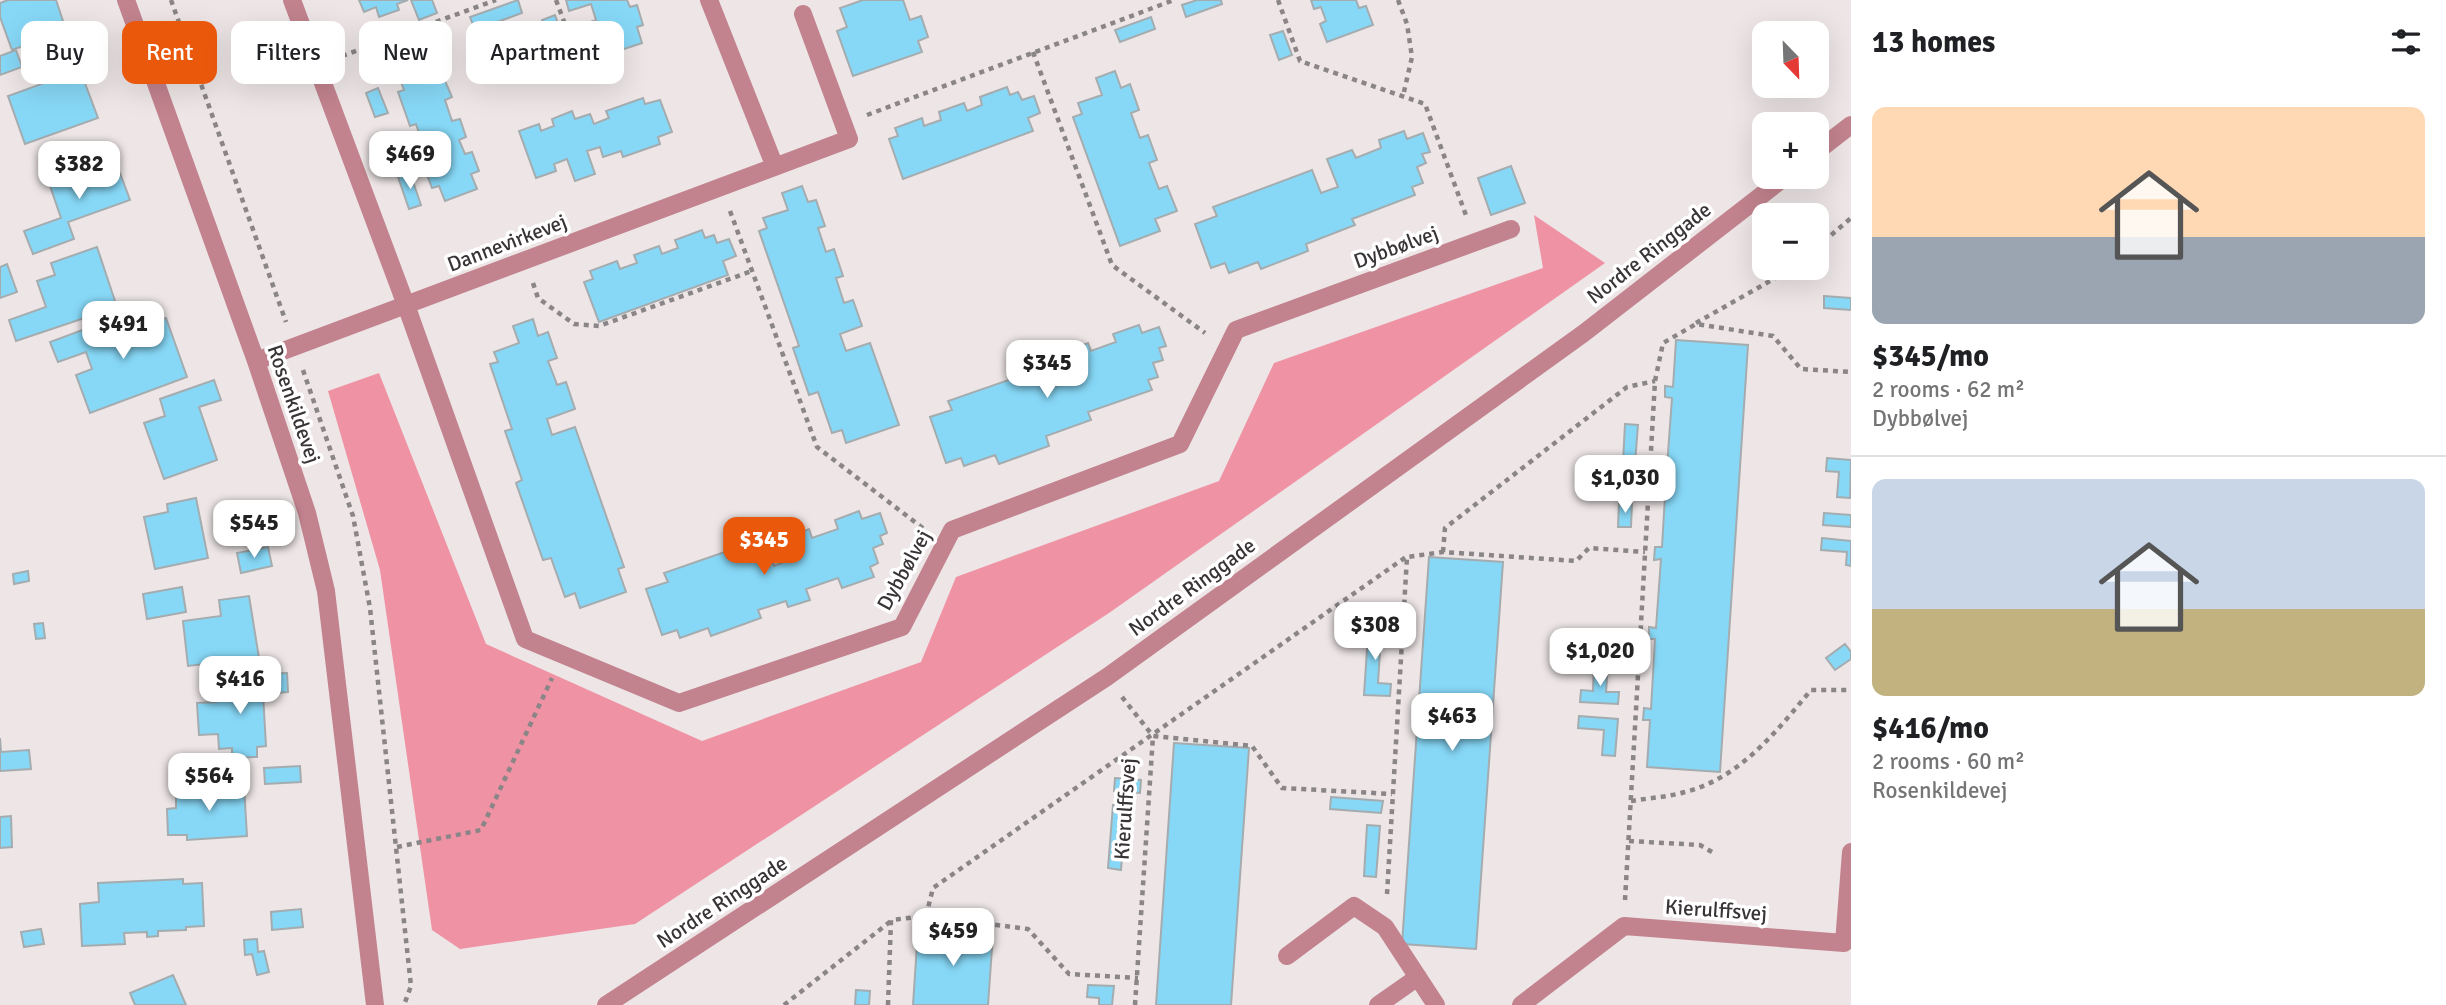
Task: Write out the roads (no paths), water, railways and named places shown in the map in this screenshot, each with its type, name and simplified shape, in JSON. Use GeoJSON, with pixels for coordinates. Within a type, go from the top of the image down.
{"type":"FeatureCollection","features":[{"type":"Feature","properties":{"kind":"street","name":"Rosenkildevej"},"geometry":{"type":"LineString","coordinates":[[127,0],[256,361],[307,513],[326,591],[375,1005]]}},
{"type":"Feature","properties":{"kind":"street","name":"Dybbølvej"},"geometry":{"type":"LineString","coordinates":[[292,0],[406,305],[525,639],[678,703],[902,627],[952,530],[1180,444],[1236,330],[1511,229]]}},
{"type":"Feature","properties":{"kind":"street"},"geometry":{"type":"LineString","coordinates":[[709,0],[775,167]]}},
{"type":"Feature","properties":{"kind":"street","name":"Dannevirkevej"},"geometry":{"type":"LineString","coordinates":[[256,361],[849,139],[803,14]]}},
{"type":"Feature","properties":{"kind":"street"},"geometry":{"type":"LineString","coordinates":[[1829,142],[1851,125]]}},
{"type":"Feature","properties":{"kind":"street","name":"Nordre Ringgade"},"geometry":{"type":"LineString","coordinates":[[606,1005],[1107,677],[1584,333],[1770,189]]}},
{"type":"Feature","properties":{"kind":"street","name":"Kierulffsvej"},"geometry":{"type":"LineString","coordinates":[[1521,1005],[1624,926],[1844,943],[1851,852]]}},
{"type":"Feature","properties":{"kind":"street"},"geometry":{"type":"LineString","coordinates":[[1287,956],[1354,906],[1385,927],[1436,1005]]}},
{"type":"Feature","properties":{"kind":"street"},"geometry":{"type":"LineString","coordinates":[[1378,1005],[1418,976]]}}]}
